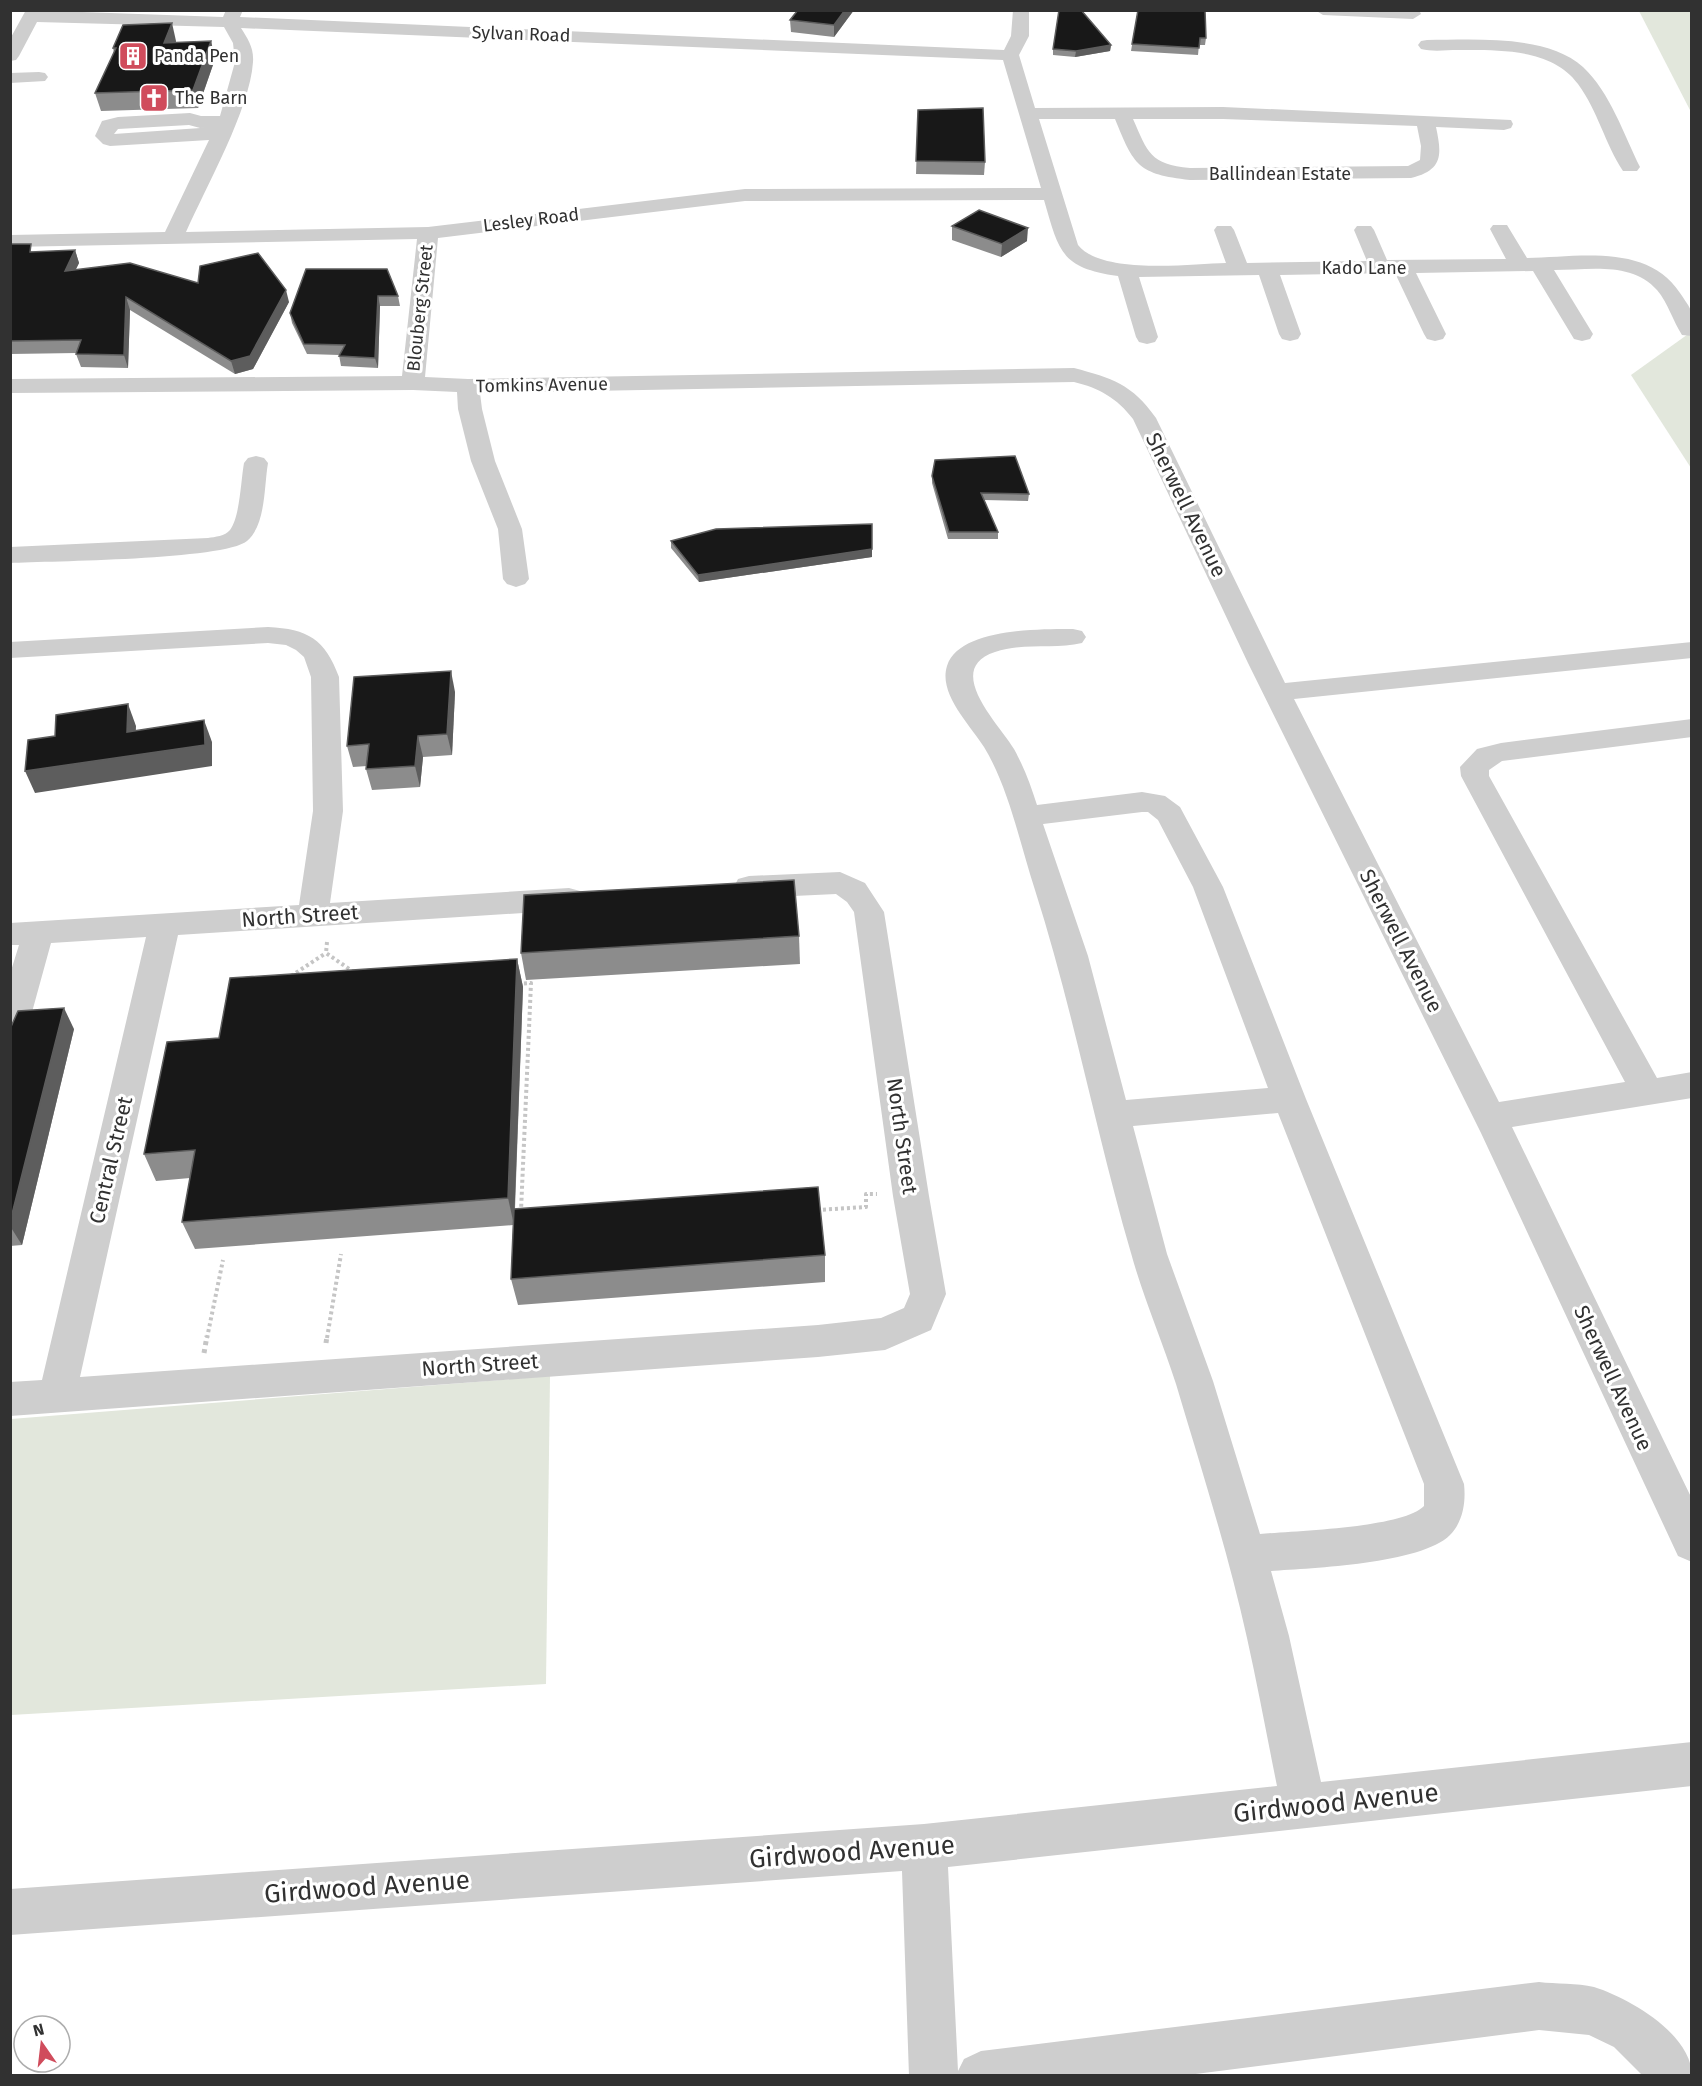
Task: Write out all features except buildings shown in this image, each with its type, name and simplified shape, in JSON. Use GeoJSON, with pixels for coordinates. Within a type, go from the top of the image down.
{"type":"FeatureCollection","features":[{"type":"Feature","properties":{"kind":"street"},"geometry":{"type":"LineString","coordinates":[[1021,10],[1020,36],[1010,55],[1052,194]]}},
{"type":"Feature","properties":{"kind":"street"},"geometry":{"type":"LineString","coordinates":[[1323,10],[1415,12],[1434,63]]}},
{"type":"Feature","properties":{"kind":"street"},"geometry":{"type":"LineString","coordinates":[[10,56],[34,14]]}},
{"type":"Feature","properties":{"kind":"street","name":"Sylvan Road"},"geometry":{"type":"LineString","coordinates":[[34,14],[116,24],[232,16],[1010,55]]}},
{"type":"Feature","properties":{"kind":"street"},"geometry":{"type":"LineString","coordinates":[[173,237],[224,128],[244,62],[242,43],[232,16]]}},
{"type":"Feature","properties":{"kind":"street"},"geometry":{"type":"LineString","coordinates":[[1427,45],[1509,48],[1544,52],[1561,60],[1577,71],[1598,103],[1630,167]]}},
{"type":"Feature","properties":{"kind":"street"},"geometry":{"type":"LineString","coordinates":[[10,78],[39,77]]}},
{"type":"Feature","properties":{"kind":"street","name":"Ballindean Estate"},"geometry":{"type":"LineString","coordinates":[[1121,112],[1144,161],[1152,168],[1168,173],[1190,174],[1411,172],[1429,164],[1431,157],[1426,122]]}},
{"type":"Feature","properties":{"kind":"street"},"geometry":{"type":"LineString","coordinates":[[1029,114],[1223,113],[1504,124]]}},
{"type":"Feature","properties":{"kind":"street"},"geometry":{"type":"LineString","coordinates":[[190,130],[224,128]]}},
{"type":"Feature","properties":{"kind":"street","name":"Lesley Road"},"geometry":{"type":"LineString","coordinates":[[10,241],[428,233],[745,195],[1052,194]]}},
{"type":"Feature","properties":{"kind":"street","name":"Kado Lane"},"geometry":{"type":"LineString","coordinates":[[1052,194],[1068,245],[1075,256],[1085,263],[1127,271],[1616,263],[1635,266],[1662,280],[1690,330]]}},
{"type":"Feature","properties":{"kind":"street"},"geometry":{"type":"LineString","coordinates":[[1500,229],[1531,266],[1581,334]]}},
{"type":"Feature","properties":{"kind":"street"},"geometry":{"type":"LineString","coordinates":[[1224,230],[1239,269]]}},
{"type":"Feature","properties":{"kind":"street"},"geometry":{"type":"LineString","coordinates":[[1364,230],[1380,268]]}},
{"type":"Feature","properties":{"kind":"street","name":"Blouberg Street"},"geometry":{"type":"LineString","coordinates":[[413,383],[428,233]]}},
{"type":"Feature","properties":{"kind":"street"},"geometry":{"type":"LineString","coordinates":[[1403,268],[1435,334]]}},
{"type":"Feature","properties":{"kind":"street"},"geometry":{"type":"LineString","coordinates":[[1267,269],[1290,334]]}},
{"type":"Feature","properties":{"kind":"street"},"geometry":{"type":"LineString","coordinates":[[1127,271],[1147,337]]}},
{"type":"Feature","properties":{"kind":"street","name":"Tomkins Avenue"},"geometry":{"type":"LineString","coordinates":[[10,386],[413,383],[468,386],[1074,375]]}},
{"type":"Feature","properties":{"kind":"street","name":"Sherwell Avenue"},"geometry":{"type":"LineString","coordinates":[[1074,375],[1114,387],[1133,403],[1144,418],[1276,692],[1490,1117],[1692,1543]]}},
{"type":"Feature","properties":{"kind":"street"},"geometry":{"type":"LineString","coordinates":[[468,386],[470,409],[483,461],[510,529],[516,579]]}},
{"type":"Feature","properties":{"kind":"street"},"geometry":{"type":"LineString","coordinates":[[10,555],[208,546],[227,541],[240,535],[246,522],[256,463]]}},
{"type":"Feature","properties":{"kind":"street"},"geometry":{"type":"LineString","coordinates":[[10,650],[268,635],[286,636],[311,647],[319,656],[325,677],[328,811],[321,915]]}},
{"type":"Feature","properties":{"kind":"street"},"geometry":{"type":"LineString","coordinates":[[1073,637],[1003,641],[978,648],[963,658],[959,667],[959,681],[964,694],[999,749],[1012,776],[1072,956],[1115,1114],[1149,1254],[1194,1381],[1246,1554],[1268,1636],[1304,1806]]}},
{"type":"Feature","properties":{"kind":"street"},"geometry":{"type":"LineString","coordinates":[[1276,692],[1692,650]]}},
{"type":"Feature","properties":{"kind":"street"},"geometry":{"type":"LineString","coordinates":[[1647,1090],[1475,776],[1474,767],[1487,756],[1501,752],[1692,728]]}},
{"type":"Feature","properties":{"kind":"street"},"geometry":{"type":"LineString","coordinates":[[1027,816],[1142,802],[1155,803],[1170,814],[1208,887],[1289,1099],[1444,1484],[1446,1502],[1441,1515],[1432,1525],[1413,1533],[1389,1539],[1246,1554]]}},
{"type":"Feature","properties":{"kind":"street","name":"North Street"},"geometry":{"type":"LineString","coordinates":[[10,1399],[806,1341],[885,1334],[918,1319],[928,1294],[910,1191],[869,912],[862,898],[852,888],[840,883],[724,889]]}},
{"type":"Feature","properties":{"kind":"street","name":"North Street"},"geometry":{"type":"LineString","coordinates":[[24,933],[605,897]]}},
{"type":"Feature","properties":{"kind":"street","name":"Central Street"},"geometry":{"type":"LineString","coordinates":[[57,1396],[165,924]]}},
{"type":"Feature","properties":{"kind":"street"},"geometry":{"type":"LineString","coordinates":[[10,1034],[24,933]]}},
{"type":"Feature","properties":{"kind":"street"},"geometry":{"type":"LineString","coordinates":[[1490,1117],[1647,1090],[1692,1085]]}},
{"type":"Feature","properties":{"kind":"street"},"geometry":{"type":"LineString","coordinates":[[1115,1114],[1289,1099]]}},
{"type":"Feature","properties":{"kind":"street","name":"Girdwood Avenue"},"geometry":{"type":"LineString","coordinates":[[10,1912],[924,1847],[1692,1764]]}},
{"type":"Feature","properties":{"kind":"street"},"geometry":{"type":"LineString","coordinates":[[924,1847],[934,2076]]}},
{"type":"Feature","properties":{"kind":"street"},"geometry":{"type":"LineString","coordinates":[[981,2076],[1539,2006],[1593,2011],[1631,2030],[1657,2053],[1670,2076]]}},
{"type":"Feature","properties":{"kind":"path"},"geometry":{"type":"LineString","coordinates":[[321,915],[326,953],[362,978]]}},
{"type":"Feature","properties":{"kind":"path"},"geometry":{"type":"LineString","coordinates":[[289,978],[326,953]]}},
{"type":"Feature","properties":{"kind":"path"},"geometry":{"type":"LineString","coordinates":[[508,984],[531,983],[520,1219]]}},
{"type":"Feature","properties":{"kind":"path"},"geometry":{"type":"LineString","coordinates":[[806,1211],[866,1207],[866,1194],[910,1191]]}},
{"type":"Feature","properties":{"kind":"path"},"geometry":{"type":"LineString","coordinates":[[321,1377],[340,1254]]}},
{"type":"Feature","properties":{"kind":"path"},"geometry":{"type":"LineString","coordinates":[[198,1387],[223,1260]]}},
{"type":"Feature","properties":{"kind":"shaded area"},"geometry":{"type":"Polygon","coordinates":[[[1639,11],[1691,11],[1691,112],[1639,11]]]}},
{"type":"Feature","properties":{"kind":"shaded area"},"geometry":{"type":"Polygon","coordinates":[[[1691,332],[1691,468],[1631,375],[1691,332]]]}},
{"type":"Feature","properties":{"kind":"shaded area"},"geometry":{"type":"Polygon","coordinates":[[[550,1376],[546,1684],[11,1715],[11,1419],[550,1376]]]}},
{"type":"Feature","properties":{"kind":"place","name":"Panda Pen"},"geometry":{"type":"Point","coordinates":[133,56]}},
{"type":"Feature","properties":{"kind":"place","name":"The Barn"},"geometry":{"type":"Point","coordinates":[154,98]}}]}
